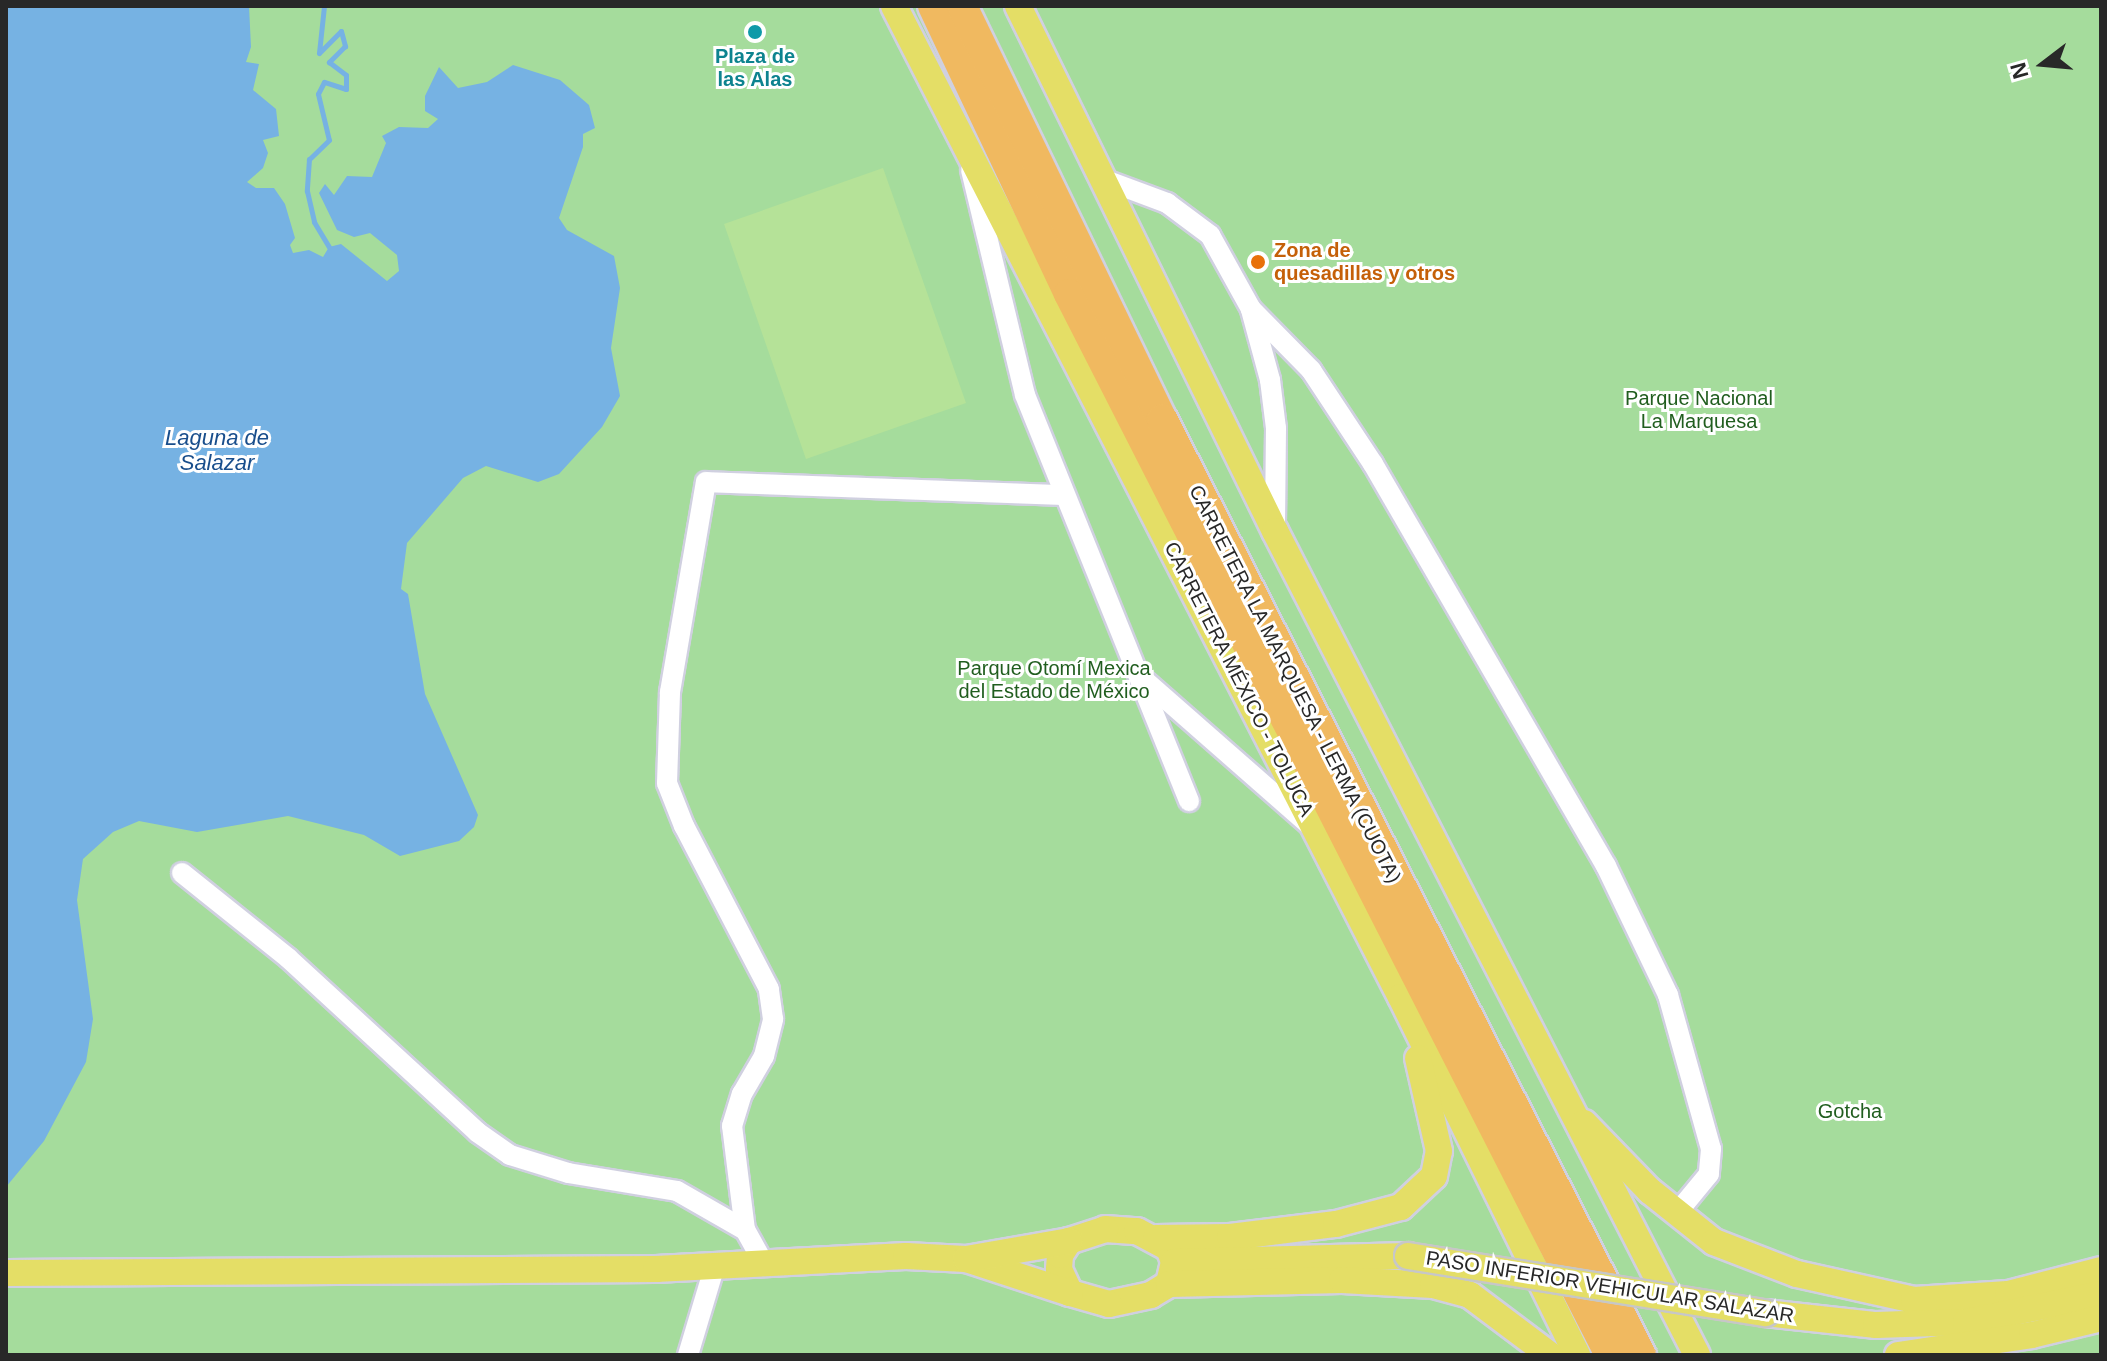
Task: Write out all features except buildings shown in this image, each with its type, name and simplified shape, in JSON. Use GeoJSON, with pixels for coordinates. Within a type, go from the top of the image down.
{"type":"FeatureCollection","features":[{"type":"Feature","properties":{"kind":"highway"},"geometry":{"type":"LineString","coordinates":[[915,6],[1012,206],[1069,294]]}},
{"type":"Feature","properties":{"kind":"highway","name":"CARRETERA LA MARQUESA - LERMA (CUOTA)"},"geometry":{"type":"LineString","coordinates":[[933,6],[1069,294],[1610,1355]]}},
{"type":"Feature","properties":{"kind":"highway","name":"CARRETERA LA MARQUESA - LERMA (CUOTA)"},"geometry":{"type":"LineString","coordinates":[[962,6],[1162,419],[1641,1355]]}},
{"type":"Feature","properties":{"kind":"main road","name":"CARRETERA MÉXICO - TOLUCA"},"geometry":{"type":"LineString","coordinates":[[894,6],[969,158],[1317,831],[1577,1355]]}},
{"type":"Feature","properties":{"kind":"main road"},"geometry":{"type":"LineString","coordinates":[[1018,6],[1275,531],[1564,1102],[1697,1355]]}},
{"type":"Feature","properties":{"kind":"main road"},"geometry":{"type":"LineString","coordinates":[[6,1273],[461,1272],[966,1259],[1069,1241],[1105,1229],[1156,1238],[1230,1237],[1336,1224],[1401,1207],[1434,1176],[1439,1151],[1401,997]]}},
{"type":"Feature","properties":{"kind":"main road"},"geometry":{"type":"LineString","coordinates":[[1564,1102],[1676,1214],[1714,1242],[1761,1264],[1914,1300],[2008,1294],[2101,1270]]}},
{"type":"Feature","properties":{"kind":"main road"},"geometry":{"type":"LineString","coordinates":[[1156,1238],[1169,1248],[1172,1273]]}},
{"type":"Feature","properties":{"kind":"main road"},"geometry":{"type":"LineString","coordinates":[[1069,1241],[1059,1269],[1070,1293]]}},
{"type":"Feature","properties":{"kind":"main road","name":"PASO INFERIOR VEHICULAR SALAZAR"},"geometry":{"type":"LineString","coordinates":[[1172,1273],[1343,1254],[1468,1263],[1694,1302],[1876,1325],[1966,1322],[2101,1294]]}},
{"type":"Feature","properties":{"kind":"main road"},"geometry":{"type":"LineString","coordinates":[[966,1259],[1109,1304],[1151,1295],[1172,1273],[1433,1285],[1470,1295],[1550,1355]]}},
{"type":"Feature","properties":{"kind":"main road"},"geometry":{"type":"LineString","coordinates":[[1898,1355],[2032,1335],[2101,1318]]}},
{"type":"Feature","properties":{"kind":"street"},"geometry":{"type":"LineString","coordinates":[[969,158],[1012,349],[1061,495],[1189,801]]}},
{"type":"Feature","properties":{"kind":"street"},"geometry":{"type":"LineString","coordinates":[[1100,178],[1167,203],[1190,217],[1210,235],[1251,309],[1270,380],[1276,428],[1275,531]]}},
{"type":"Feature","properties":{"kind":"street"},"geometry":{"type":"LineString","coordinates":[[1251,309],[1311,370],[1373,464],[1606,866],[1654,960],[1711,1149],[1709,1174],[1676,1214]]}},
{"type":"Feature","properties":{"kind":"street"},"geometry":{"type":"LineString","coordinates":[[763,1262],[745,1230],[732,1126],[742,1094],[764,1056],[773,1019],[769,989],[684,826],[667,783],[670,692],[706,482],[1061,495]]}},
{"type":"Feature","properties":{"kind":"street"},"geometry":{"type":"LineString","coordinates":[[1136,673],[1317,831]]}},
{"type":"Feature","properties":{"kind":"street"},"geometry":{"type":"LineString","coordinates":[[182,873],[288,958],[477,1132],[510,1155],[554,1170],[677,1191],[745,1230]]}},
{"type":"Feature","properties":{"kind":"street"},"geometry":{"type":"LineString","coordinates":[[688,1355],[715,1265]]}},
{"type":"Feature","properties":{"kind":"green space","name":"Parque Otomí Mexica del Estado de México"},"geometry":{"type":"Polygon","coordinates":[[[6,6],[2101,6],[2101,1355],[6,1355],[6,6]]]}},
{"type":"Feature","properties":{"kind":"green space"},"geometry":{"type":"Polygon","coordinates":[[[883,168],[966,403],[806,459],[724,224],[883,168]]]}},
{"type":"Feature","properties":{"kind":"water","name":"Laguna de Salazar"},"geometry":{"type":"Polygon","coordinates":[[[6,6],[249,6],[251,47],[246,62],[259,64],[253,90],[276,109],[279,136],[263,140],[268,153],[263,168],[247,182],[256,188],[274,188],[285,204],[295,238],[290,245],[293,253],[309,250],[323,257],[329,247],[341,244],[387,281],[399,271],[397,255],[370,233],[354,237],[337,230],[319,193],[325,184],[334,195],[347,176],[372,177],[386,143],[382,136],[399,127],[428,128],[438,119],[425,111],[425,96],[439,67],[458,88],[487,82],[513,65],[560,80],[589,105],[595,128],[583,134],[583,147],[559,218],[567,230],[614,256],[620,288],[611,348],[620,396],[602,427],[559,474],[538,482],[486,466],[463,478],[407,543],[401,589],[408,594],[425,694],[478,815],[474,827],[459,841],[400,856],[364,835],[288,816],[197,832],[139,821],[113,832],[83,859],[77,900],[93,1019],[86,1062],[44,1141],[6,1187],[6,6]]]}},
{"type":"Feature","properties":{"kind":"waterway"},"geometry":{"type":"LineString","coordinates":[[324,6],[319,53],[341,31],[345,46],[329,62],[346,75],[346,89],[324,82],[318,94],[329,140],[309,159],[307,191],[314,222],[329,247]]}},
{"type":"Feature","properties":{"kind":"place","name":"Plaza de las Alas"},"geometry":{"type":"Point","coordinates":[755,32]}},
{"type":"Feature","properties":{"kind":"place","name":"Zona de quesadillas y otros"},"geometry":{"type":"Point","coordinates":[1258,262]}},
{"type":"Feature","properties":{"kind":"park label","name":"Parque Nacional La Marquesa"},"geometry":{"type":"Point","coordinates":[1699,410]}},
{"type":"Feature","properties":{"kind":"park label","name":"Gotcha"},"geometry":{"type":"Point","coordinates":[1850,1111]}}]}
